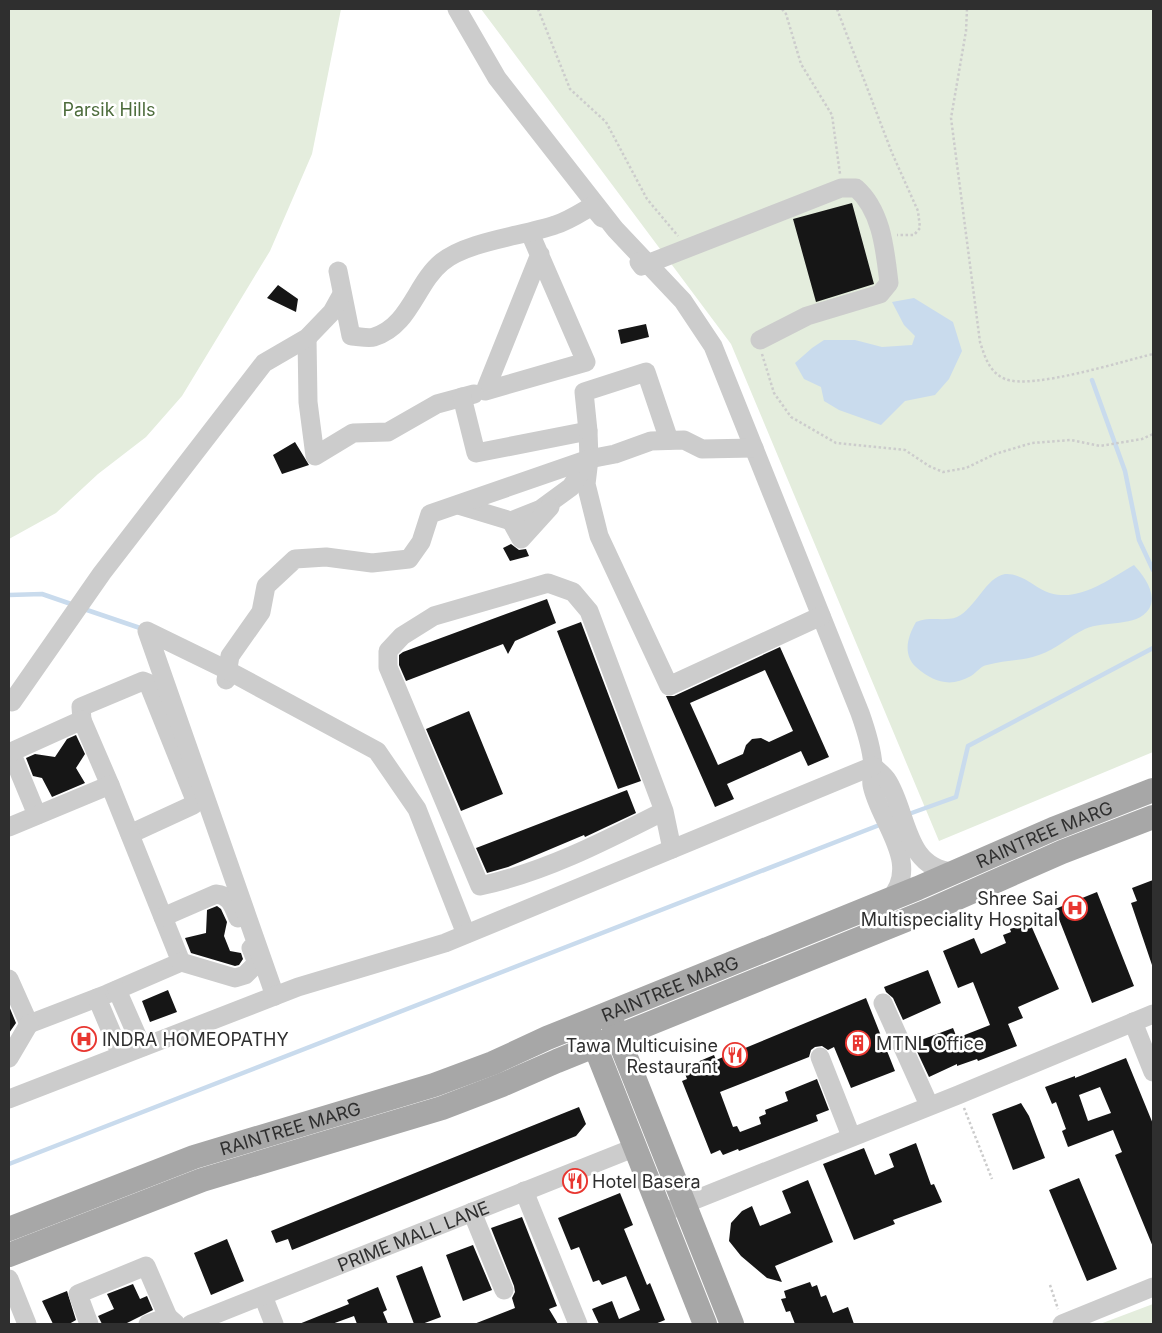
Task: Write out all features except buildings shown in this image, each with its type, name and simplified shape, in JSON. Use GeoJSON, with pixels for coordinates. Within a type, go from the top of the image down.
{"type":"FeatureCollection","features":[{"type":"Feature","properties":{"kind":"main road","name":"RAINTREE MARG"},"geometry":{"type":"LineString","coordinates":[[9,1229],[194,1157],[434,1085],[890,900],[1053,829],[1153,790]]}},
{"type":"Feature","properties":{"kind":"main road","name":"RAINTREE MARG"},"geometry":{"type":"LineString","coordinates":[[9,1256],[202,1180],[442,1108],[502,1086],[618,1036],[928,911],[1062,852],[1153,817]]}},
{"type":"Feature","properties":{"kind":"main road"},"geometry":{"type":"LineString","coordinates":[[609,1013],[732,1324]]}},
{"type":"Feature","properties":{"kind":"main road"},"geometry":{"type":"LineString","coordinates":[[586,1023],[705,1324]]}},
{"type":"Feature","properties":{"kind":"street"},"geometry":{"type":"LineString","coordinates":[[457,9],[497,78],[615,229],[684,301],[713,346],[860,713],[869,739],[873,766],[887,779],[890,807],[901,835],[903,874],[898,888],[890,900]]}},
{"type":"Feature","properties":{"kind":"street"},"geometry":{"type":"LineString","coordinates":[[338,271],[351,336],[373,337],[397,323],[410,307],[429,275],[443,261],[464,251],[504,238],[556,225],[592,206],[642,266],[841,188],[856,188],[866,196],[883,236],[889,283],[880,294],[807,316],[760,340]]}},
{"type":"Feature","properties":{"kind":"street"},"geometry":{"type":"LineString","coordinates":[[530,233],[586,362],[584,392],[589,459],[586,484],[599,536],[669,686],[821,616]]}},
{"type":"Feature","properties":{"kind":"street"},"geometry":{"type":"LineString","coordinates":[[485,391],[540,254]]}},
{"type":"Feature","properties":{"kind":"street"},"geometry":{"type":"LineString","coordinates":[[12,702],[83,599],[264,363],[307,338],[332,312],[342,294]]}},
{"type":"Feature","properties":{"kind":"street"},"geometry":{"type":"LineString","coordinates":[[307,338],[308,402],[315,456],[352,433],[388,432],[437,404],[586,362]]}},
{"type":"Feature","properties":{"kind":"street"},"geometry":{"type":"LineString","coordinates":[[584,392],[646,372],[669,440]]}},
{"type":"Feature","properties":{"kind":"street"},"geometry":{"type":"LineString","coordinates":[[462,397],[476,453],[588,431]]}},
{"type":"Feature","properties":{"kind":"street"},"geometry":{"type":"LineString","coordinates":[[226,675],[230,656],[261,612],[266,586],[295,559],[326,557],[372,563],[409,559],[421,542],[430,514],[589,459],[615,454],[651,441],[684,440],[702,449],[754,448]]}},
{"type":"Feature","properties":{"kind":"street"},"geometry":{"type":"LineString","coordinates":[[458,505],[511,521],[541,509],[571,487],[589,459]]}},
{"type":"Feature","properties":{"kind":"street"},"geometry":{"type":"LineString","coordinates":[[664,811],[596,846],[513,879],[480,886],[388,667],[388,651],[402,636],[434,616],[548,583],[572,592],[589,611],[664,811],[672,849]]}},
{"type":"Feature","properties":{"kind":"street"},"geometry":{"type":"LineString","coordinates":[[275,996],[147,631],[226,675],[376,751],[416,809],[472,931]]}},
{"type":"Feature","properties":{"kind":"street"},"geometry":{"type":"LineString","coordinates":[[130,834],[193,805],[195,800],[148,683],[143,681],[81,707],[82,720],[181,962]]}},
{"type":"Feature","properties":{"kind":"street"},"geometry":{"type":"LineString","coordinates":[[37,815],[10,752],[82,720]]}},
{"type":"Feature","properties":{"kind":"street"},"geometry":{"type":"LineString","coordinates":[[9,1099],[275,996],[445,942],[873,766]]}},
{"type":"Feature","properties":{"kind":"street"},"geometry":{"type":"LineString","coordinates":[[9,827],[110,785]]}},
{"type":"Feature","properties":{"kind":"street"},"geometry":{"type":"LineString","coordinates":[[901,835],[922,860],[937,869],[953,872]]}},
{"type":"Feature","properties":{"kind":"street"},"geometry":{"type":"LineString","coordinates":[[9,1058],[29,1024],[117,990],[181,962],[234,978],[245,975],[257,963],[230,900],[222,894],[216,894],[163,917]]}},
{"type":"Feature","properties":{"kind":"street"},"geometry":{"type":"LineString","coordinates":[[9,979],[29,1024]]}},
{"type":"Feature","properties":{"kind":"street"},"geometry":{"type":"LineString","coordinates":[[117,990],[142,1047]]}},
{"type":"Feature","properties":{"kind":"street"},"geometry":{"type":"LineString","coordinates":[[96,998],[121,1055]]}},
{"type":"Feature","properties":{"kind":"street"},"geometry":{"type":"LineString","coordinates":[[883,1003],[929,1105]]}},
{"type":"Feature","properties":{"kind":"street"},"geometry":{"type":"LineString","coordinates":[[662,1213],[851,1136],[958,1095],[1153,1014]]}},
{"type":"Feature","properties":{"kind":"street"},"geometry":{"type":"LineString","coordinates":[[1133,1022],[1153,1072]]}},
{"type":"Feature","properties":{"kind":"street"},"geometry":{"type":"LineString","coordinates":[[820,1057],[851,1136]]}},
{"type":"Feature","properties":{"kind":"street","name":"PRIME MALL LANE"},"geometry":{"type":"LineString","coordinates":[[191,1324],[636,1147]]}},
{"type":"Feature","properties":{"kind":"street"},"geometry":{"type":"LineString","coordinates":[[524,1191],[578,1324]]}},
{"type":"Feature","properties":{"kind":"street"},"geometry":{"type":"LineString","coordinates":[[472,1212],[504,1290]]}},
{"type":"Feature","properties":{"kind":"street"},"geometry":{"type":"LineString","coordinates":[[89,1324],[78,1294],[146,1266],[172,1320],[148,1324]]}},
{"type":"Feature","properties":{"kind":"street"},"geometry":{"type":"LineString","coordinates":[[9,1279],[27,1324]]}},
{"type":"Feature","properties":{"kind":"street"},"geometry":{"type":"LineString","coordinates":[[1063,1324],[1153,1287]]}},
{"type":"Feature","properties":{"kind":"street"},"geometry":{"type":"LineString","coordinates":[[263,1296],[274,1324]]}},
{"type":"Feature","properties":{"kind":"path"},"geometry":{"type":"LineString","coordinates":[[538,9],[570,89],[606,122],[646,199],[687,247]]}},
{"type":"Feature","properties":{"kind":"path"},"geometry":{"type":"LineString","coordinates":[[782,9],[786,14],[801,64],[832,115],[841,188]]}},
{"type":"Feature","properties":{"kind":"path"},"geometry":{"type":"LineString","coordinates":[[837,9],[892,153],[918,211],[920,228],[914,235],[883,236]]}},
{"type":"Feature","properties":{"kind":"path"},"geometry":{"type":"LineString","coordinates":[[967,9],[966,31],[951,118],[980,342],[988,365],[1006,379],[1043,381],[1153,354]]}},
{"type":"Feature","properties":{"kind":"path"},"geometry":{"type":"LineString","coordinates":[[760,340],[774,393],[792,417],[836,443],[905,450],[929,466],[943,472],[966,468],[995,454],[1032,444],[1071,440],[1100,446],[1142,439],[1153,434]]}},
{"type":"Feature","properties":{"kind":"path"},"geometry":{"type":"LineString","coordinates":[[958,1095],[992,1179]]}},
{"type":"Feature","properties":{"kind":"path"},"geometry":{"type":"LineString","coordinates":[[1050,1285],[1063,1324]]}},
{"type":"Feature","properties":{"kind":"green space","name":"Parsik Hills"},"geometry":{"type":"Polygon","coordinates":[[[9,9],[341,9],[312,154],[270,251],[182,396],[146,437],[98,474],[56,513],[9,539],[9,9]]]}},
{"type":"Feature","properties":{"kind":"green space"},"geometry":{"type":"Polygon","coordinates":[[[481,9],[1153,9],[1153,752],[939,841],[731,344],[481,9]]]}},
{"type":"Feature","properties":{"kind":"green space"},"geometry":{"type":"Polygon","coordinates":[[[1153,1304],[1153,1324],[1100,1324],[1153,1304]]]}},
{"type":"Feature","properties":{"kind":"water"},"geometry":{"type":"Polygon","coordinates":[[[914,298],[953,322],[962,351],[949,379],[935,395],[905,401],[881,425],[839,410],[824,401],[821,387],[804,379],[795,363],[824,340],[855,340],[882,347],[912,345],[915,336],[904,325],[892,302],[914,298]]]}},
{"type":"Feature","properties":{"kind":"water"},"geometry":{"type":"Polygon","coordinates":[[[1134,565],[1148,585],[1152,597],[1149,609],[1136,619],[1093,626],[1033,657],[985,666],[971,676],[956,682],[935,680],[916,667],[909,656],[909,639],[916,622],[926,619],[957,617],[998,576],[1005,574],[1014,575],[1051,593],[1064,595],[1076,594],[1100,585],[1134,565]]]}},
{"type":"Feature","properties":{"kind":"waterway"},"geometry":{"type":"LineString","coordinates":[[1092,380],[1125,471],[1139,540],[1153,570]]}},
{"type":"Feature","properties":{"kind":"waterway"},"geometry":{"type":"LineString","coordinates":[[9,595],[42,594],[74,605]]}},
{"type":"Feature","properties":{"kind":"waterway"},"geometry":{"type":"LineString","coordinates":[[84,609],[143,629]]}},
{"type":"Feature","properties":{"kind":"waterway"},"geometry":{"type":"LineString","coordinates":[[906,815],[956,797],[968,746],[1153,648]]}},
{"type":"Feature","properties":{"kind":"waterway"},"geometry":{"type":"LineString","coordinates":[[9,1164],[882,824]]}},
{"type":"Feature","properties":{"kind":"place","name":"Shree Sai Multispeciality Hospital"},"geometry":{"type":"Point","coordinates":[1075,908]}},
{"type":"Feature","properties":{"kind":"place","name":"INDRA HOMEOPATHY"},"geometry":{"type":"Point","coordinates":[84,1039]}},
{"type":"Feature","properties":{"kind":"place","name":"MTNL Office"},"geometry":{"type":"Point","coordinates":[858,1043]}},
{"type":"Feature","properties":{"kind":"place","name":"Tawa Multicuisine Restaurant"},"geometry":{"type":"Point","coordinates":[735,1055]}},
{"type":"Feature","properties":{"kind":"place","name":"Hotel Basera"},"geometry":{"type":"Point","coordinates":[575,1181]}}]}
